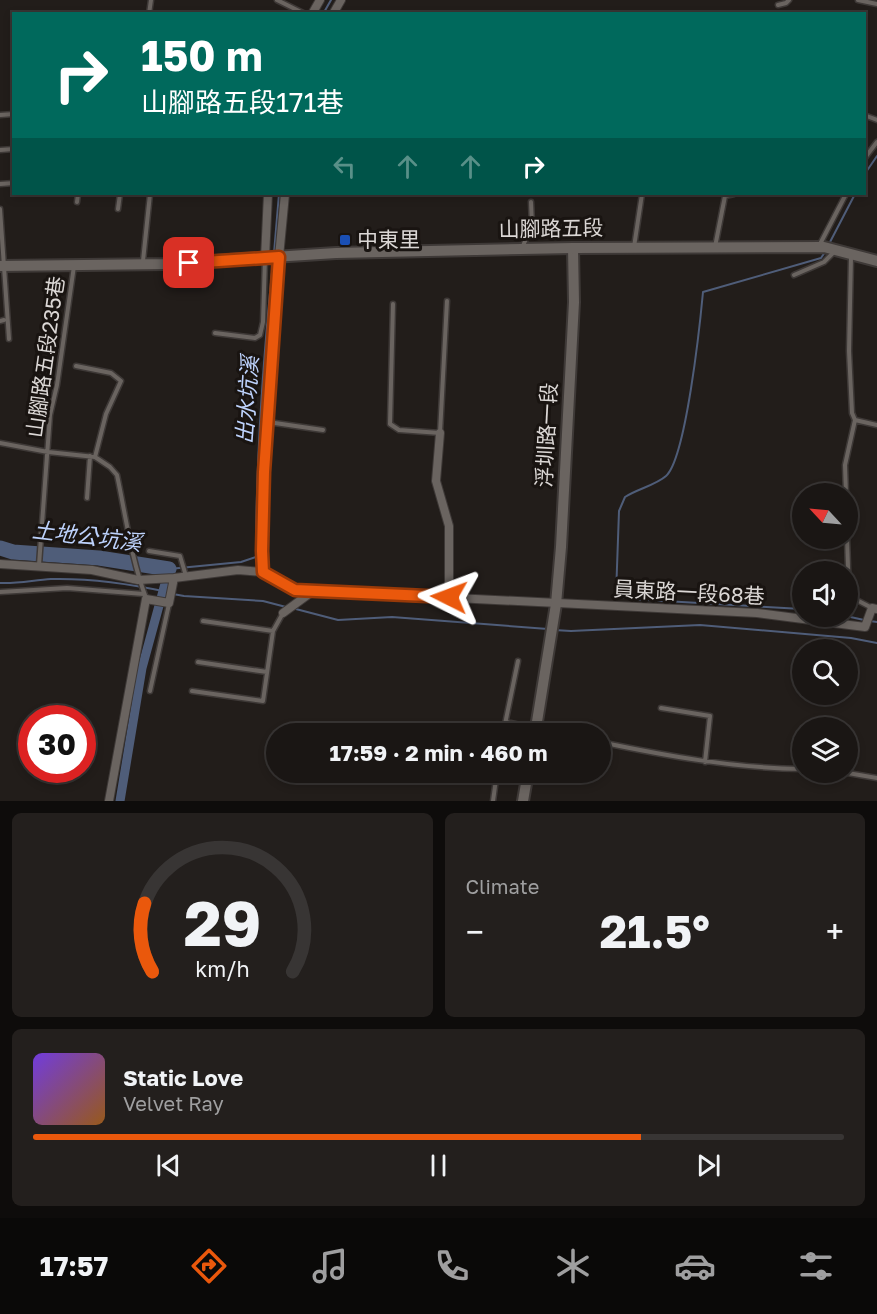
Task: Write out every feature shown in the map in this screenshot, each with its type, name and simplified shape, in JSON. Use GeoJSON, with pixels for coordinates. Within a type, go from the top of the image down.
{"type":"FeatureCollection","features":[{"type":"Feature","properties":{"kind":"main road","name":"山腳路五段"},"geometry":{"type":"LineString","coordinates":[[266,258],[336,253],[522,249],[821,247],[877,261]]}},
{"type":"Feature","properties":{"kind":"main road","name":"浮圳路一段"},"geometry":{"type":"LineString","coordinates":[[537,723],[556,604],[561,547],[574,302],[573,248]]}},
{"type":"Feature","properties":{"kind":"main road"},"geometry":{"type":"LineString","coordinates":[[2,266],[142,265],[266,258]]}},
{"type":"Feature","properties":{"kind":"main road"},"geometry":{"type":"LineString","coordinates":[[523,801],[526,783]]}},
{"type":"Feature","properties":{"kind":"street"},"geometry":{"type":"LineString","coordinates":[[266,258],[268,195]]}},
{"type":"Feature","properties":{"kind":"street"},"geometry":{"type":"LineString","coordinates":[[279,257],[285,195]]}},
{"type":"Feature","properties":{"kind":"street"},"geometry":{"type":"LineString","coordinates":[[441,433],[436,481],[448,526],[449,597]]}},
{"type":"Feature","properties":{"kind":"street"},"geometry":{"type":"LineString","coordinates":[[0,564],[92,570],[138,580],[238,570],[263,572],[295,590],[556,604]]}},
{"type":"Feature","properties":{"kind":"street"},"geometry":{"type":"LineString","coordinates":[[109,801],[145,597],[169,603],[174,578]]}},
{"type":"Feature","properties":{"kind":"street"},"geometry":{"type":"LineString","coordinates":[[283,613],[313,591]]}},
{"type":"Feature","properties":{"kind":"street","name":"員東路一段68巷"},"geometry":{"type":"LineString","coordinates":[[556,604],[758,614],[865,627],[875,608]]}},
{"type":"Feature","properties":{"kind":"lane"},"geometry":{"type":"LineString","coordinates":[[277,0],[301,12]]}},
{"type":"Feature","properties":{"kind":"lane"},"geometry":{"type":"LineString","coordinates":[[778,5],[789,0]]}},
{"type":"Feature","properties":{"kind":"lane"},"geometry":{"type":"LineString","coordinates":[[858,0],[877,4]]}},
{"type":"Feature","properties":{"kind":"lane"},"geometry":{"type":"LineString","coordinates":[[866,156],[877,142]]}},
{"type":"Feature","properties":{"kind":"lane"},"geometry":{"type":"LineString","coordinates":[[77,202],[78,195]]}},
{"type":"Feature","properties":{"kind":"lane"},"geometry":{"type":"LineString","coordinates":[[118,209],[120,195]]}},
{"type":"Feature","properties":{"kind":"lane"},"geometry":{"type":"LineString","coordinates":[[142,265],[150,195]]}},
{"type":"Feature","properties":{"kind":"lane"},"geometry":{"type":"LineString","coordinates":[[634,248],[642,195]]}},
{"type":"Feature","properties":{"kind":"lane"},"geometry":{"type":"LineString","coordinates":[[715,248],[725,196],[730,195]]}},
{"type":"Feature","properties":{"kind":"lane"},"geometry":{"type":"LineString","coordinates":[[821,247],[846,195]]}},
{"type":"Feature","properties":{"kind":"lane"},"geometry":{"type":"LineString","coordinates":[[522,249],[532,225],[531,202]]}},
{"type":"Feature","properties":{"kind":"lane"},"geometry":{"type":"LineString","coordinates":[[0,209],[2,266],[9,339]]}},
{"type":"Feature","properties":{"kind":"lane"},"geometry":{"type":"LineString","coordinates":[[794,274],[825,262],[836,250]]}},
{"type":"Feature","properties":{"kind":"lane"},"geometry":{"type":"LineString","coordinates":[[846,483],[845,465],[855,420],[852,413],[849,351],[851,254]]}},
{"type":"Feature","properties":{"kind":"lane"},"geometry":{"type":"LineString","coordinates":[[263,572],[264,472],[279,257]]}},
{"type":"Feature","properties":{"kind":"lane"},"geometry":{"type":"LineString","coordinates":[[215,333],[255,338],[260,335],[266,258]]}},
{"type":"Feature","properties":{"kind":"lane","name":"山腳路五段235巷"},"geometry":{"type":"LineString","coordinates":[[39,565],[50,415],[57,385],[74,266]]}},
{"type":"Feature","properties":{"kind":"lane"},"geometry":{"type":"LineString","coordinates":[[393,304],[390,424],[399,430],[441,433],[447,300]]}},
{"type":"Feature","properties":{"kind":"lane"},"geometry":{"type":"LineString","coordinates":[[76,366],[111,373],[121,381],[106,414],[93,457],[87,498]]}},
{"type":"Feature","properties":{"kind":"lane"},"geometry":{"type":"LineString","coordinates":[[855,420],[877,425]]}},
{"type":"Feature","properties":{"kind":"lane"},"geometry":{"type":"LineString","coordinates":[[268,422],[323,430]]}},
{"type":"Feature","properties":{"kind":"lane"},"geometry":{"type":"LineString","coordinates":[[0,443],[93,457],[110,467],[117,475],[132,554],[145,597],[67,588],[0,592]]}},
{"type":"Feature","properties":{"kind":"lane"},"geometry":{"type":"LineString","coordinates":[[847,549],[849,596],[875,608]]}},
{"type":"Feature","properties":{"kind":"lane"},"geometry":{"type":"LineString","coordinates":[[149,551],[180,556],[186,576]]}},
{"type":"Feature","properties":{"kind":"lane"},"geometry":{"type":"LineString","coordinates":[[150,691],[169,603]]}},
{"type":"Feature","properties":{"kind":"lane"},"geometry":{"type":"LineString","coordinates":[[192,692],[263,701],[273,631],[283,613]]}},
{"type":"Feature","properties":{"kind":"lane"},"geometry":{"type":"LineString","coordinates":[[202,621],[273,631]]}},
{"type":"Feature","properties":{"kind":"lane"},"geometry":{"type":"LineString","coordinates":[[508,723],[505,722],[518,661]]}},
{"type":"Feature","properties":{"kind":"lane"},"geometry":{"type":"LineString","coordinates":[[198,662],[267,672]]}},
{"type":"Feature","properties":{"kind":"lane"},"geometry":{"type":"LineString","coordinates":[[661,708],[710,716],[705,762]]}},
{"type":"Feature","properties":{"kind":"lane"},"geometry":{"type":"LineString","coordinates":[[611,744],[705,762],[792,769]]}},
{"type":"Feature","properties":{"kind":"lane"},"geometry":{"type":"LineString","coordinates":[[858,775],[877,778]]}},
{"type":"Feature","properties":{"kind":"lane"},"geometry":{"type":"LineString","coordinates":[[492,801],[495,783]]}},
{"type":"Feature","properties":{"kind":"waterway","name":"出水坑溪"},"geometry":{"type":"LineString","coordinates":[[324,12],[331,0]]}},
{"type":"Feature","properties":{"kind":"waterway"},"geometry":{"type":"LineString","coordinates":[[866,172],[877,156]]}},
{"type":"Feature","properties":{"kind":"waterway","name":"出水坑溪"},"geometry":{"type":"LineString","coordinates":[[274,253],[279,195]]}},
{"type":"Feature","properties":{"kind":"waterway"},"geometry":{"type":"LineString","coordinates":[[829,244],[854,195]]}},
{"type":"Feature","properties":{"kind":"waterway"},"geometry":{"type":"LineString","coordinates":[[792,608],[630,599],[616,595],[619,511],[625,497],[662,479],[673,464],[686,418],[703,292],[821,258],[825,252]]}},
{"type":"Feature","properties":{"kind":"waterway","name":"出水坑溪"},"geometry":{"type":"LineString","coordinates":[[169,569],[241,562],[256,557],[261,409],[273,262]]}},
{"type":"Feature","properties":{"kind":"waterway","name":"土地公坑溪"},"geometry":{"type":"LineString","coordinates":[[0,548],[13,552],[99,558],[169,569]]}},
{"type":"Feature","properties":{"kind":"waterway"},"geometry":{"type":"LineString","coordinates":[[120,801],[142,668],[169,569]]}},
{"type":"Feature","properties":{"kind":"waterway"},"geometry":{"type":"LineString","coordinates":[[0,583],[80,579],[168,592]]}},
{"type":"Feature","properties":{"kind":"waterway"},"geometry":{"type":"LineString","coordinates":[[173,594],[263,601],[286,607]]}},
{"type":"Feature","properties":{"kind":"waterway"},"geometry":{"type":"LineString","coordinates":[[292,608],[338,620],[392,617],[548,629]]}},
{"type":"Feature","properties":{"kind":"waterway"},"geometry":{"type":"LineString","coordinates":[[858,619],[864,620]]}},
{"type":"Feature","properties":{"kind":"waterway"},"geometry":{"type":"LineString","coordinates":[[870,621],[877,622]]}},
{"type":"Feature","properties":{"kind":"waterway"},"geometry":{"type":"LineString","coordinates":[[554,630],[700,625],[851,638],[877,643]]}},
{"type":"Feature","properties":{"kind":"place","name":"中東里"},"geometry":{"type":"Point","coordinates":[345,240]}},
{"type":"Feature","properties":{"kind":"route"},"geometry":{"type":"LineString","coordinates":[[189,263],[279,257],[264,472],[263,572],[295,590],[449,597]]}}]}
